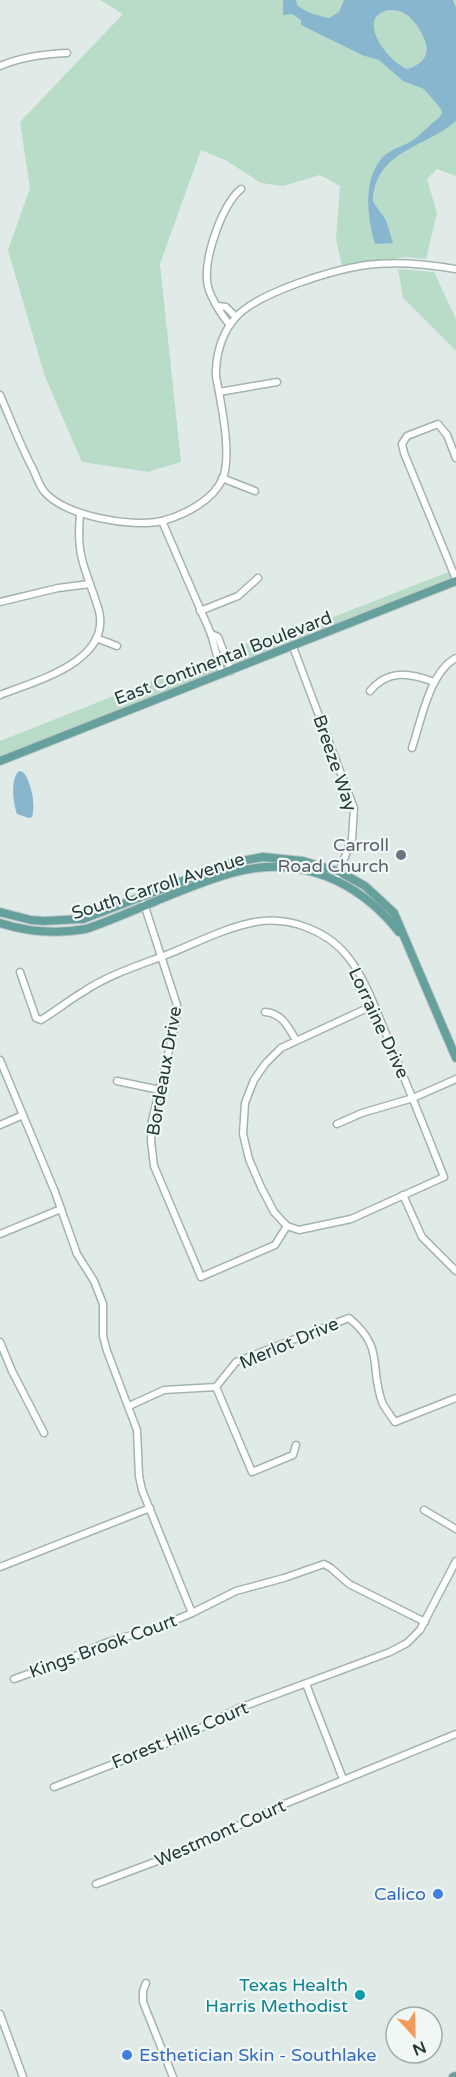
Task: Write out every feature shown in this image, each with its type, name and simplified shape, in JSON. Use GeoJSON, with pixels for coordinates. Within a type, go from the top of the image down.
{"type":"FeatureCollection","features":[{"type":"Feature","properties":{"kind":"main road","name":"East Continental Boulevard"},"geometry":{"type":"LineString","coordinates":[[0,761],[293,647],[456,580]]}},
{"type":"Feature","properties":{"kind":"main road","name":"South Carroll Avenue"},"geometry":{"type":"LineString","coordinates":[[0,912],[31,920],[71,921],[101,913],[222,866],[255,858],[276,857],[303,861],[338,875],[386,916],[407,943],[456,1058]]}},
{"type":"Feature","properties":{"kind":"main road","name":"South Carroll Avenue"},"geometry":{"type":"LineString","coordinates":[[0,923],[29,931],[72,931],[105,922],[232,873],[249,869],[275,867],[338,875]]}},
{"type":"Feature","properties":{"kind":"street"},"geometry":{"type":"LineString","coordinates":[[0,66],[49,54],[66,53]]}},
{"type":"Feature","properties":{"kind":"street"},"geometry":{"type":"LineString","coordinates":[[230,325],[220,314],[207,281],[211,250],[225,209],[232,196],[241,189]]}},
{"type":"Feature","properties":{"kind":"street"},"geometry":{"type":"LineString","coordinates":[[0,396],[2,408],[43,490],[57,502],[80,513],[123,521],[143,523],[162,521],[201,504],[222,478],[225,447],[215,374],[223,336],[236,317],[253,303],[277,292],[316,278],[364,265],[414,265],[456,269]]}},
{"type":"Feature","properties":{"kind":"street"},"geometry":{"type":"LineString","coordinates":[[218,306],[226,308],[236,317]]}},
{"type":"Feature","properties":{"kind":"street"},"geometry":{"type":"LineString","coordinates":[[219,392],[277,382]]}},
{"type":"Feature","properties":{"kind":"street"},"geometry":{"type":"LineString","coordinates":[[456,458],[441,425],[435,424],[404,439],[402,447],[456,580]]}},
{"type":"Feature","properties":{"kind":"street"},"geometry":{"type":"LineString","coordinates":[[222,478],[255,490]]}},
{"type":"Feature","properties":{"kind":"street"},"geometry":{"type":"LineString","coordinates":[[0,695],[66,668],[86,652],[96,638],[100,619],[81,558],[80,513]]}},
{"type":"Feature","properties":{"kind":"street"},"geometry":{"type":"LineString","coordinates":[[162,521],[211,634],[222,674]]}},
{"type":"Feature","properties":{"kind":"street"},"geometry":{"type":"LineString","coordinates":[[200,611],[238,596],[258,578]]}},
{"type":"Feature","properties":{"kind":"street"},"geometry":{"type":"LineString","coordinates":[[0,602],[58,588],[90,584]]}},
{"type":"Feature","properties":{"kind":"street"},"geometry":{"type":"LineString","coordinates":[[211,634],[218,637],[231,671]]}},
{"type":"Feature","properties":{"kind":"street"},"geometry":{"type":"LineString","coordinates":[[96,638],[117,646]]}},
{"type":"Feature","properties":{"kind":"street","name":"Breeze Way"},"geometry":{"type":"LineString","coordinates":[[293,647],[354,808],[352,839],[338,875]]}},
{"type":"Feature","properties":{"kind":"street"},"geometry":{"type":"LineString","coordinates":[[412,748],[434,682],[442,670],[456,658]]}},
{"type":"Feature","properties":{"kind":"street"},"geometry":{"type":"LineString","coordinates":[[370,691],[377,683],[396,674],[410,674],[434,682]]}},
{"type":"Feature","properties":{"kind":"street","name":"Bordeaux Drive"},"geometry":{"type":"LineString","coordinates":[[141,898],[177,1005],[175,1025],[152,1121],[151,1141],[154,1166],[201,1276],[275,1245],[287,1226]]}},
{"type":"Feature","properties":{"kind":"street","name":"Lorraine Drive"},"geometry":{"type":"LineString","coordinates":[[20,972],[36,1018],[41,1020],[100,982],[245,924],[271,921],[296,924],[320,933],[340,948],[362,978],[444,1177],[403,1195]]}},
{"type":"Feature","properties":{"kind":"street"},"geometry":{"type":"LineString","coordinates":[[374,1005],[281,1048],[259,1072],[248,1093],[243,1121],[245,1145],[261,1187],[274,1212],[287,1226],[299,1230],[351,1218],[403,1195],[423,1237],[456,1271]]}},
{"type":"Feature","properties":{"kind":"street"},"geometry":{"type":"LineString","coordinates":[[265,1012],[281,1017],[296,1040]]}},
{"type":"Feature","properties":{"kind":"street"},"geometry":{"type":"LineString","coordinates":[[0,1060],[77,1254],[89,1271],[103,1304],[103,1336],[107,1351],[137,1430],[139,1476],[192,1613]]}},
{"type":"Feature","properties":{"kind":"street"},"geometry":{"type":"LineString","coordinates":[[337,1124],[362,1113],[413,1098],[456,1079]]}},
{"type":"Feature","properties":{"kind":"street"},"geometry":{"type":"LineString","coordinates":[[117,1081],[160,1090]]}},
{"type":"Feature","properties":{"kind":"street"},"geometry":{"type":"LineString","coordinates":[[0,1125],[23,1115]]}},
{"type":"Feature","properties":{"kind":"street"},"geometry":{"type":"LineString","coordinates":[[0,1234],[61,1209]]}},
{"type":"Feature","properties":{"kind":"street","name":"Merlot Drive"},"geometry":{"type":"LineString","coordinates":[[216,1387],[236,1362],[349,1318],[367,1336],[374,1351],[375,1370],[383,1404],[395,1422],[456,1398]]}},
{"type":"Feature","properties":{"kind":"street"},"geometry":{"type":"LineString","coordinates":[[0,1342],[12,1371],[44,1433]]}},
{"type":"Feature","properties":{"kind":"street"},"geometry":{"type":"LineString","coordinates":[[129,1406],[164,1390],[216,1387],[252,1472],[293,1455],[296,1445]]}},
{"type":"Feature","properties":{"kind":"street"},"geometry":{"type":"LineString","coordinates":[[0,1567],[150,1508]]}},
{"type":"Feature","properties":{"kind":"street"},"geometry":{"type":"LineString","coordinates":[[424,1510],[456,1529]]}},
{"type":"Feature","properties":{"kind":"street","name":"Forest Hills Court"},"geometry":{"type":"LineString","coordinates":[[54,1787],[183,1737],[239,1708],[390,1652],[414,1637],[425,1622],[456,1561]]}},
{"type":"Feature","properties":{"kind":"street","name":"Kings Brook Court"},"geometry":{"type":"LineString","coordinates":[[14,1679],[108,1642],[137,1635],[192,1613],[236,1591],[324,1564],[349,1584],[425,1622]]}},
{"type":"Feature","properties":{"kind":"street"},"geometry":{"type":"LineString","coordinates":[[306,1684],[343,1779]]}},
{"type":"Feature","properties":{"kind":"street","name":"Westmont Court"},"geometry":{"type":"LineString","coordinates":[[96,1884],[184,1851],[282,1805],[456,1734]]}},
{"type":"Feature","properties":{"kind":"street"},"geometry":{"type":"LineString","coordinates":[[146,1983],[143,2002],[173,2077]]}},
{"type":"Feature","properties":{"kind":"street"},"geometry":{"type":"LineString","coordinates":[[0,2014],[23,2077]]}},
{"type":"Feature","properties":{"kind":"green space"},"geometry":{"type":"Polygon","coordinates":[[[100,0],[456,0],[456,176],[437,169],[427,179],[437,213],[426,259],[405,257],[342,267],[336,239],[340,186],[320,175],[283,186],[261,183],[227,161],[201,150],[160,264],[181,462],[148,472],[82,462],[45,377],[8,250],[30,188],[20,122],[123,14],[100,0]]]}},
{"type":"Feature","properties":{"kind":"green space"},"geometry":{"type":"Polygon","coordinates":[[[398,269],[434,272],[456,319],[456,351],[403,298],[398,269]]]}},
{"type":"Feature","properties":{"kind":"green space"},"geometry":{"type":"Polygon","coordinates":[[[456,569],[456,577],[0,759],[0,741],[296,624],[300,630],[456,569]]]}},
{"type":"Feature","properties":{"kind":"water"},"geometry":{"type":"Polygon","coordinates":[[[283,0],[296,0],[297,5],[304,10],[329,18],[339,12],[344,0],[453,0],[456,8],[456,121],[403,152],[382,172],[376,185],[373,202],[386,220],[393,243],[375,244],[368,197],[373,174],[385,155],[417,137],[439,118],[442,113],[441,109],[424,89],[403,81],[379,60],[362,55],[301,25],[301,20],[292,14],[283,15],[283,0]],[[395,10],[379,14],[374,20],[374,29],[384,49],[400,65],[408,69],[425,57],[427,52],[425,40],[418,27],[406,14],[395,10]]]}},
{"type":"Feature","properties":{"kind":"water"},"geometry":{"type":"Polygon","coordinates":[[[19,771],[26,776],[32,793],[33,812],[32,817],[29,818],[17,814],[14,804],[13,785],[19,771]]]}},
{"type":"Feature","properties":{"kind":"place","name":"Carroll Road Church"},"geometry":{"type":"Point","coordinates":[401,855]}},
{"type":"Feature","properties":{"kind":"place","name":"Calico"},"geometry":{"type":"Point","coordinates":[438,1894]}},
{"type":"Feature","properties":{"kind":"place","name":"Texas Health Harris Methodist"},"geometry":{"type":"Point","coordinates":[360,1995]}},
{"type":"Feature","properties":{"kind":"place","name":"Esthetician Skin - Southlake"},"geometry":{"type":"Point","coordinates":[127,2055]}}]}
